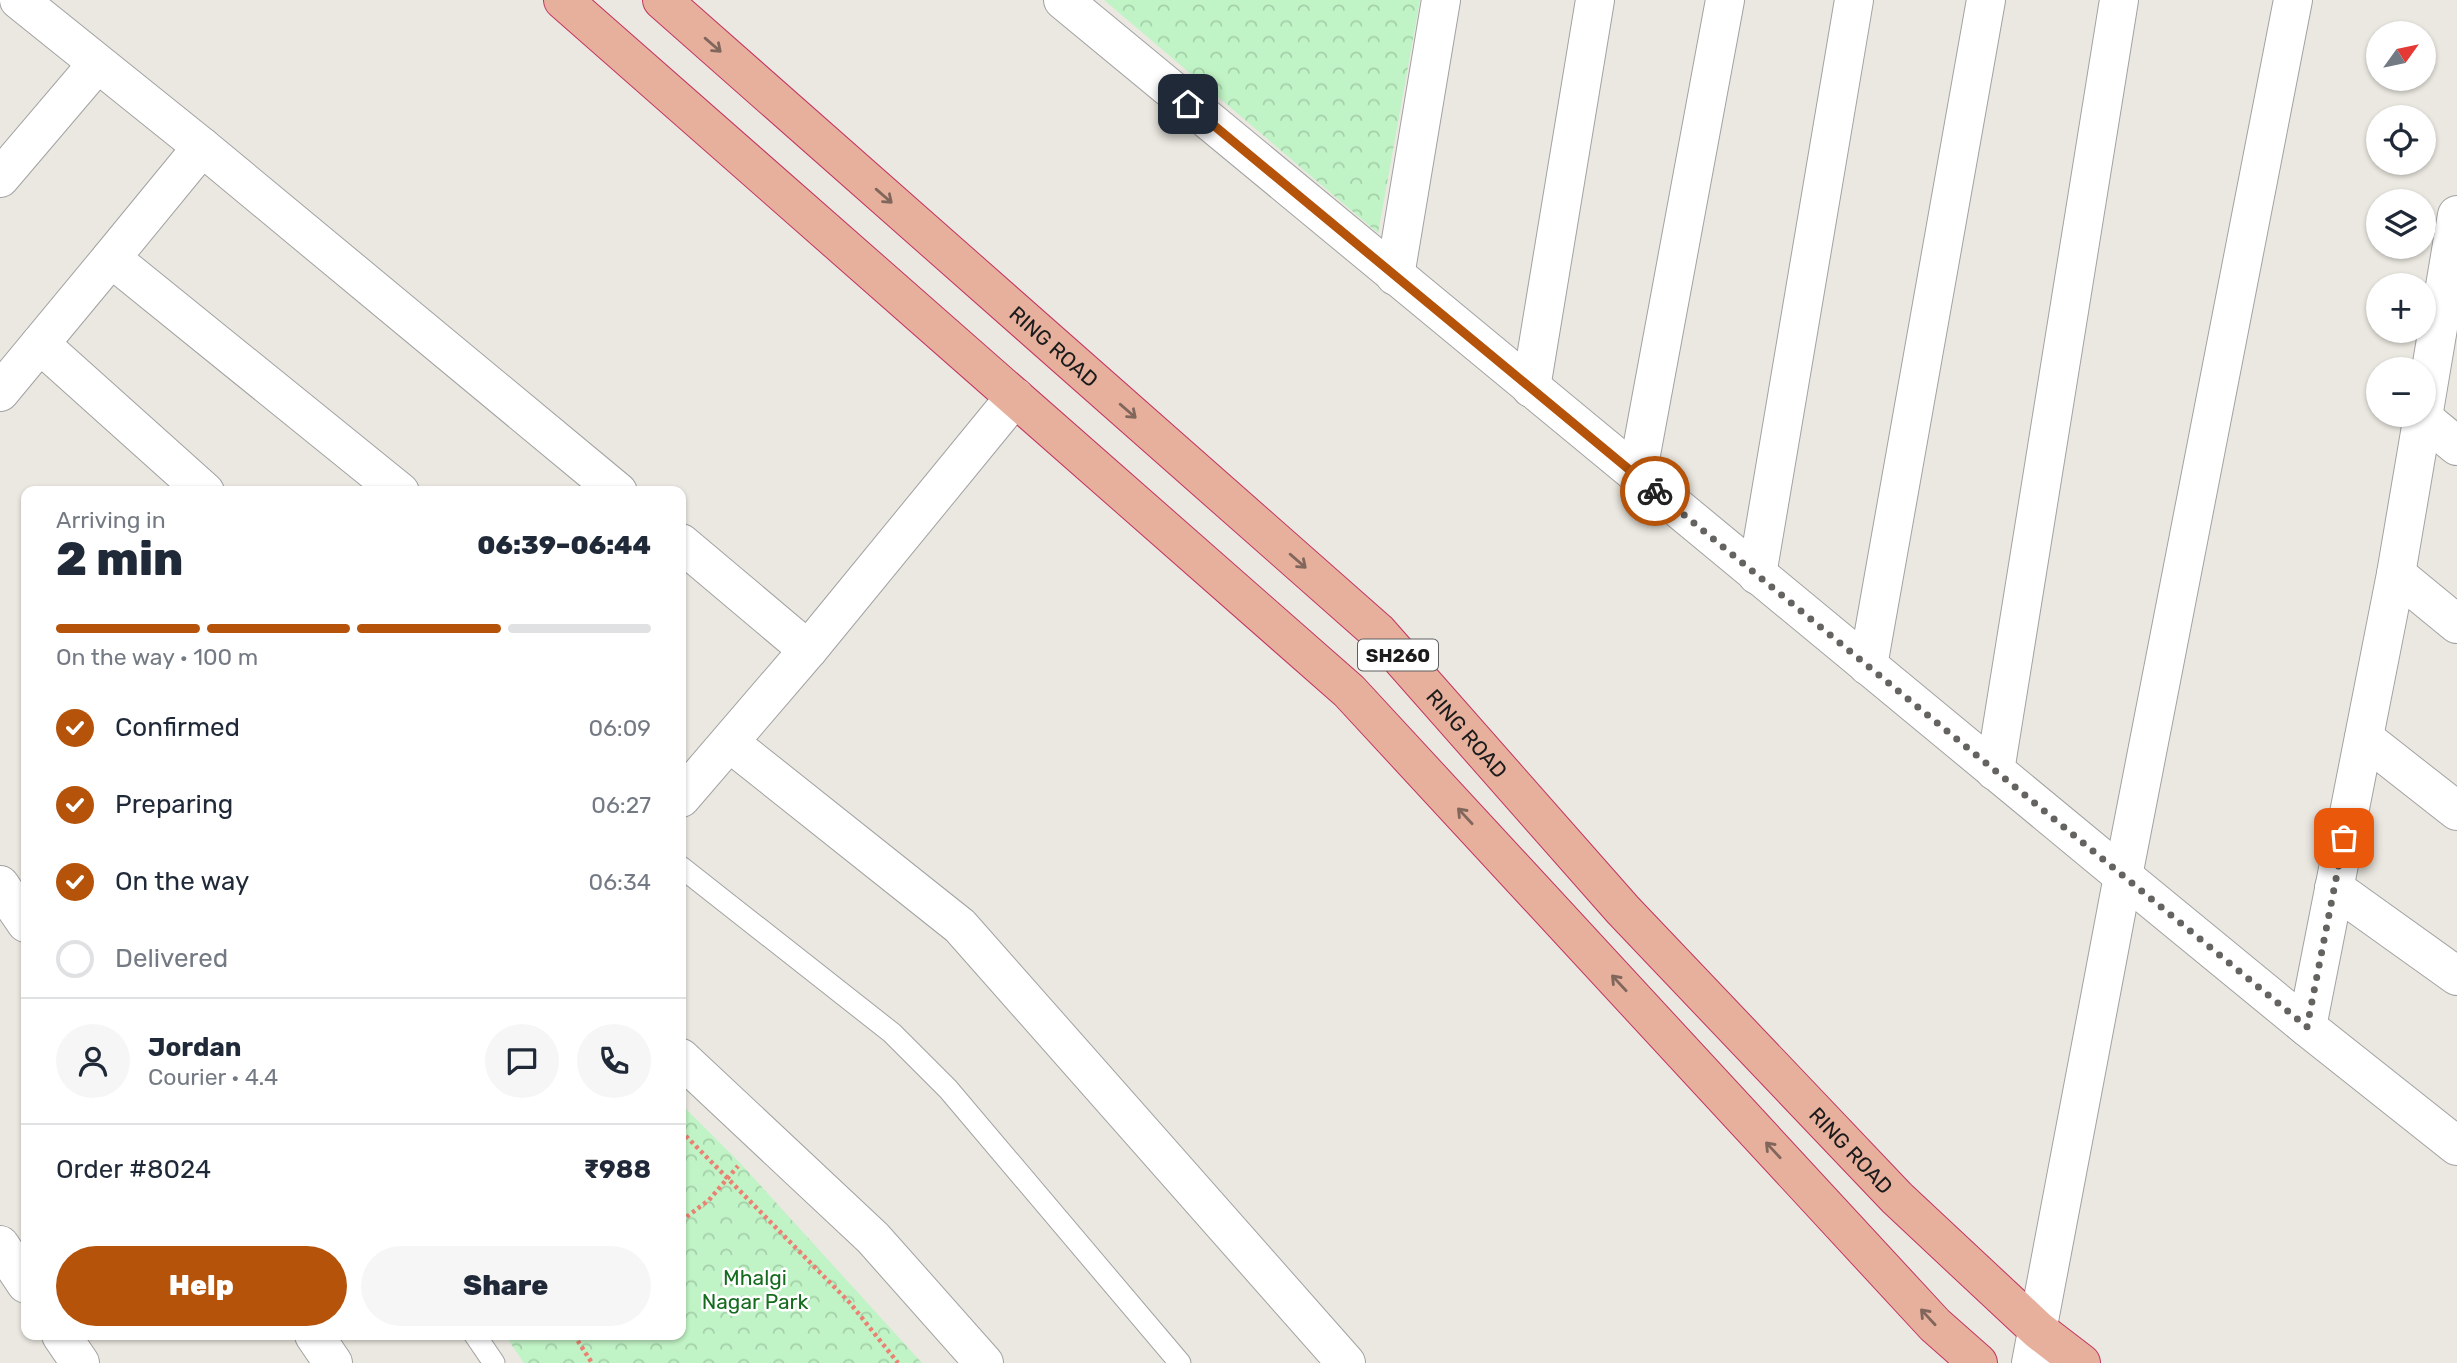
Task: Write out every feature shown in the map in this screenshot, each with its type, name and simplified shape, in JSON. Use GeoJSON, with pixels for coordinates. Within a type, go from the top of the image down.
{"type":"FeatureCollection","features":[{"type":"Feature","properties":{"kind":"highway","name":"SH260"},"geometry":{"type":"LineString","coordinates":[[563,0],[1349,691],[1935,1325],[1978,1363]]}},
{"type":"Feature","properties":{"kind":"highway","name":"RING ROAD"},"geometry":{"type":"LineString","coordinates":[[662,0],[1378,632],[1623,910],[1897,1198],[2034,1347],[2081,1363]]}},
{"type":"Feature","properties":{"kind":"street"},"geometry":{"type":"LineString","coordinates":[[19,0],[202,147],[598,486]]}},
{"type":"Feature","properties":{"kind":"street"},"geometry":{"type":"LineString","coordinates":[[1063,0],[1995,771],[2307,1027],[2457,1146]]}},
{"type":"Feature","properties":{"kind":"street"},"geometry":{"type":"LineString","coordinates":[[1395,276],[1441,0]]}},
{"type":"Feature","properties":{"kind":"street"},"geometry":{"type":"LineString","coordinates":[[1531,388],[1595,0]]}},
{"type":"Feature","properties":{"kind":"street"},"geometry":{"type":"LineString","coordinates":[[1637,476],[1725,0]]}},
{"type":"Feature","properties":{"kind":"street"},"geometry":{"type":"LineString","coordinates":[[1757,575],[1853,0]]}},
{"type":"Feature","properties":{"kind":"street"},"geometry":{"type":"LineString","coordinates":[[1868,666],[1986,0]]}},
{"type":"Feature","properties":{"kind":"street"},"geometry":{"type":"LineString","coordinates":[[1995,771],[2119,0]]}},
{"type":"Feature","properties":{"kind":"street"},"geometry":{"type":"LineString","coordinates":[[2034,1347],[2293,0]]}},
{"type":"Feature","properties":{"kind":"street"},"geometry":{"type":"LineString","coordinates":[[0,178],[97,64]]}},
{"type":"Feature","properties":{"kind":"street"},"geometry":{"type":"LineString","coordinates":[[0,392],[202,147]]}},
{"type":"Feature","properties":{"kind":"street"},"geometry":{"type":"LineString","coordinates":[[2433,357],[2457,215]]}},
{"type":"Feature","properties":{"kind":"street"},"geometry":{"type":"LineString","coordinates":[[111,258],[393,486]]}},
{"type":"Feature","properties":{"kind":"street"},"geometry":{"type":"LineString","coordinates":[[40,344],[198,486]]}},
{"type":"Feature","properties":{"kind":"street"},"geometry":{"type":"LineString","coordinates":[[686,792],[808,650],[1015,397]]}},
{"type":"Feature","properties":{"kind":"street"},"geometry":{"type":"LineString","coordinates":[[2307,1027],[2396,574],[2421,427]]}},
{"type":"Feature","properties":{"kind":"street"},"geometry":{"type":"LineString","coordinates":[[2436,427],[2457,446]]}},
{"type":"Feature","properties":{"kind":"street"},"geometry":{"type":"LineString","coordinates":[[686,555],[808,650]]}},
{"type":"Feature","properties":{"kind":"street"},"geometry":{"type":"LineString","coordinates":[[2396,574],[2457,624]]}},
{"type":"Feature","properties":{"kind":"street"},"geometry":{"type":"LineString","coordinates":[[2364,738],[2457,811]]}},
{"type":"Feature","properties":{"kind":"street"},"geometry":{"type":"LineString","coordinates":[[730,743],[960,926],[1346,1363]]}},
{"type":"Feature","properties":{"kind":"street"},"geometry":{"type":"LineString","coordinates":[[0,885],[21,916]]}},
{"type":"Feature","properties":{"kind":"street"},"geometry":{"type":"LineString","coordinates":[[2334,888],[2457,976]]}},
{"type":"Feature","properties":{"kind":"street"},"geometry":{"type":"LineString","coordinates":[[686,1063],[873,1238],[972,1359]]}},
{"type":"Feature","properties":{"kind":"street"},"geometry":{"type":"LineString","coordinates":[[0,1245],[21,1276]]}},
{"type":"Feature","properties":{"kind":"street"},"geometry":{"type":"LineString","coordinates":[[64,1340],[80,1363]]}},
{"type":"Feature","properties":{"kind":"street"},"geometry":{"type":"LineString","coordinates":[[317,1340],[333,1363]]}},
{"type":"Feature","properties":{"kind":"lane"},"geometry":{"type":"LineString","coordinates":[[686,871],[892,1033],[948,1089],[1180,1363]]}},
{"type":"Feature","properties":{"kind":"lane"},"geometry":{"type":"LineString","coordinates":[[479,1340],[495,1363]]}},
{"type":"Feature","properties":{"kind":"path"},"geometry":{"type":"LineString","coordinates":[[686,1136],[850,1303],[898,1363]]}},
{"type":"Feature","properties":{"kind":"path"},"geometry":{"type":"LineString","coordinates":[[686,1217],[709,1200],[728,1178]]}},
{"type":"Feature","properties":{"kind":"path"},"geometry":{"type":"LineString","coordinates":[[577,1340],[592,1363]]}},
{"type":"Feature","properties":{"kind":"green space"},"geometry":{"type":"Polygon","coordinates":[[[1104,0],[1420,0],[1378,233],[1104,0]]]}},
{"type":"Feature","properties":{"kind":"green space","name":"Mhalgi Nagar Park"},"geometry":{"type":"Polygon","coordinates":[[[686,1109],[740,1163],[922,1363],[524,1363],[508,1340],[686,1340],[686,1109]]]}},
{"type":"Feature","properties":{"kind":"way so far"},"geometry":{"type":"LineString","coordinates":[[1655,491],[2307,1027],[2344,838]]}},
{"type":"Feature","properties":{"kind":"route"},"geometry":{"type":"LineString","coordinates":[[1188,104],[1655,491]]}}]}
